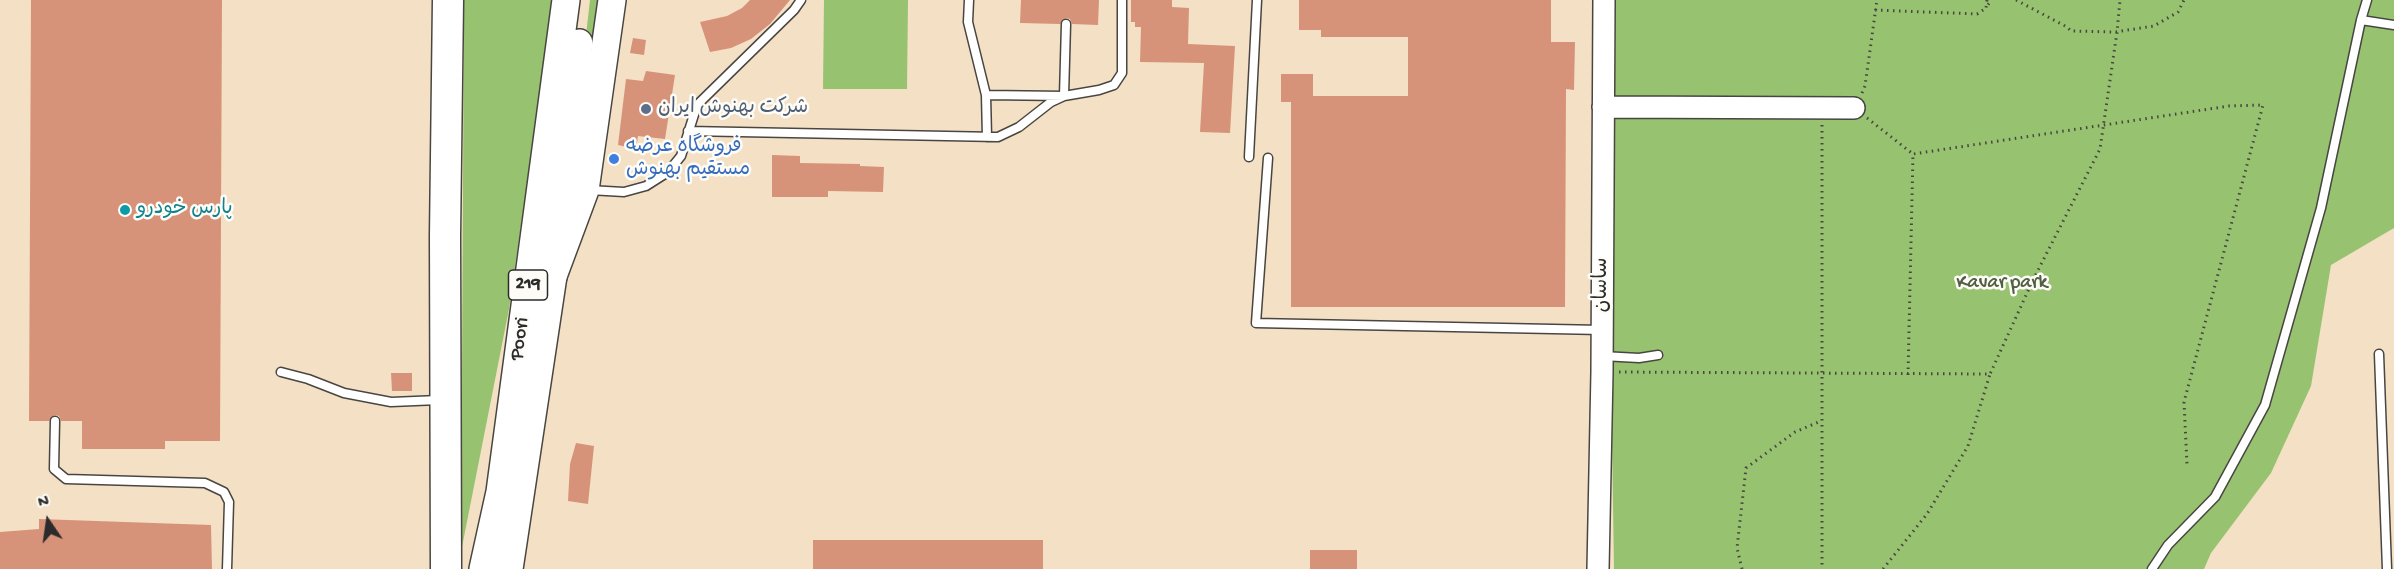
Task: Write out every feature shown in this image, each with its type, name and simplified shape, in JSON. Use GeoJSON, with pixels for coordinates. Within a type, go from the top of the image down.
{"type":"FeatureCollection","features":[{"type":"Feature","properties":{"kind":"highway"},"geometry":{"type":"LineString","coordinates":[[446,569],[448,0]]}},
{"type":"Feature","properties":{"kind":"main road","name":"Poori"},"geometry":{"type":"LineString","coordinates":[[483,569],[500,492],[566,0]]}},
{"type":"Feature","properties":{"kind":"main road","name":"Poori"},"geometry":{"type":"LineString","coordinates":[[508,569],[553,276],[584,0]]}},
{"type":"Feature","properties":{"kind":"main road"},"geometry":{"type":"LineString","coordinates":[[553,276],[585,190],[612,0]]}},
{"type":"Feature","properties":{"kind":"street","name":"ساسان"},"geometry":{"type":"LineString","coordinates":[[1598,569],[1602,364],[1604,0]]}},
{"type":"Feature","properties":{"kind":"street"},"geometry":{"type":"LineString","coordinates":[[1603,107],[1854,108]]}},
{"type":"Feature","properties":{"kind":"lane"},"geometry":{"type":"LineString","coordinates":[[585,190],[624,192],[646,186],[668,172],[681,156],[697,105],[794,10],[801,0]]}},
{"type":"Feature","properties":{"kind":"lane"},"geometry":{"type":"LineString","coordinates":[[969,0],[968,22],[986,95],[987,137]]}},
{"type":"Feature","properties":{"kind":"lane"},"geometry":{"type":"LineString","coordinates":[[986,95],[1064,96],[1099,90],[1113,85],[1122,73],[1122,0]]}},
{"type":"Feature","properties":{"kind":"lane"},"geometry":{"type":"LineString","coordinates":[[1250,157],[1257,0]]}},
{"type":"Feature","properties":{"kind":"lane"},"geometry":{"type":"LineString","coordinates":[[2152,569],[2168,545],[2216,497],[2265,405],[2321,208],[2367,0]]}},
{"type":"Feature","properties":{"kind":"lane"},"geometry":{"type":"LineString","coordinates":[[2361,20],[2394,25]]}},
{"type":"Feature","properties":{"kind":"lane"},"geometry":{"type":"LineString","coordinates":[[1064,96],[1066,24]]}},
{"type":"Feature","properties":{"kind":"lane"},"geometry":{"type":"LineString","coordinates":[[688,131],[998,137],[1019,127],[1051,102],[1064,96]]}},
{"type":"Feature","properties":{"kind":"lane"},"geometry":{"type":"LineString","coordinates":[[1268,158],[1256,323],[1602,330]]}},
{"type":"Feature","properties":{"kind":"lane"},"geometry":{"type":"LineString","coordinates":[[2379,354],[2387,569]]}},
{"type":"Feature","properties":{"kind":"lane"},"geometry":{"type":"LineString","coordinates":[[1602,364],[1658,355]]}},
{"type":"Feature","properties":{"kind":"lane"},"geometry":{"type":"LineString","coordinates":[[281,372],[308,378],[344,393],[391,402],[446,400]]}},
{"type":"Feature","properties":{"kind":"lane"},"geometry":{"type":"LineString","coordinates":[[54,421],[54,469],[66,479],[206,483],[224,492],[229,502],[227,569]]}},
{"type":"Feature","properties":{"kind":"path"},"geometry":{"type":"LineString","coordinates":[[1876,0],[1865,86],[1854,108],[1913,154],[2229,106],[2263,105],[2184,402],[2187,464]]}},
{"type":"Feature","properties":{"kind":"path"},"geometry":{"type":"LineString","coordinates":[[1875,10],[1977,14],[1986,8],[1989,0]]}},
{"type":"Feature","properties":{"kind":"path"},"geometry":{"type":"LineString","coordinates":[[2016,0],[2067,27],[2071,32],[2117,32],[2154,26],[2178,12],[2184,0]]}},
{"type":"Feature","properties":{"kind":"path"},"geometry":{"type":"LineString","coordinates":[[1883,569],[1927,514],[1968,446],[1990,374],[2033,280],[2100,149],[2105,126],[2120,0]]}},
{"type":"Feature","properties":{"kind":"path"},"geometry":{"type":"LineString","coordinates":[[1822,108],[1822,569]]}},
{"type":"Feature","properties":{"kind":"path"},"geometry":{"type":"LineString","coordinates":[[1908,375],[1913,154]]}},
{"type":"Feature","properties":{"kind":"path"},"geometry":{"type":"LineString","coordinates":[[1602,364],[1821,374],[1990,374]]}},
{"type":"Feature","properties":{"kind":"path"},"geometry":{"type":"LineString","coordinates":[[1742,569],[1737,548],[1746,468],[1795,432],[1821,421]]}},
{"type":"Feature","properties":{"kind":"green space"},"geometry":{"type":"Polygon","coordinates":[[[464,0],[553,0],[509,309],[461,552],[464,0]]]}},
{"type":"Feature","properties":{"kind":"green space"},"geometry":{"type":"Polygon","coordinates":[[[590,0],[602,0],[573,150],[590,0]]]}},
{"type":"Feature","properties":{"kind":"green space"},"geometry":{"type":"Polygon","coordinates":[[[824,0],[908,0],[907,89],[823,89],[824,0]]]}},
{"type":"Feature","properties":{"kind":"green space","name":"Kavar park"},"geometry":{"type":"Polygon","coordinates":[[[1612,0],[2394,0],[2394,228],[2331,265],[2311,386],[2271,473],[2211,553],[2204,569],[1614,569],[1611,375],[1612,0]]]}},
{"type":"Feature","properties":{"kind":"building","name":"پارس خودرو"},"geometry":{"type":"Polygon","coordinates":[[[31,0],[222,0],[220,441],[165,441],[165,449],[82,449],[82,421],[61,421],[59,416],[55,415],[49,421],[29,421],[31,0]]]}},
{"type":"Feature","properties":{"kind":"building"},"geometry":{"type":"Polygon","coordinates":[[[750,0],[790,0],[770,24],[751,39],[731,48],[710,52],[700,22],[727,16],[742,8],[750,0]]]}},
{"type":"Feature","properties":{"kind":"building"},"geometry":{"type":"Polygon","coordinates":[[[1021,0],[1099,0],[1098,25],[1072,24],[1070,19],[1066,18],[1060,24],[1020,23],[1021,0]]]}},
{"type":"Feature","properties":{"kind":"building"},"geometry":{"type":"Polygon","coordinates":[[[1131,0],[1172,0],[1172,7],[1189,8],[1188,44],[1235,46],[1230,133],[1200,132],[1204,63],[1140,62],[1141,27],[1135,27],[1135,22],[1131,22],[1131,0]]]}},
{"type":"Feature","properties":{"kind":"building"},"geometry":{"type":"Polygon","coordinates":[[[1299,0],[1551,0],[1551,42],[1575,42],[1574,90],[1566,89],[1565,307],[1291,307],[1291,102],[1281,102],[1281,74],[1313,74],[1313,96],[1408,96],[1408,37],[1321,37],[1321,30],[1299,30],[1299,0]]]}},
{"type":"Feature","properties":{"kind":"building"},"geometry":{"type":"Polygon","coordinates":[[[633,38],[646,40],[644,55],[630,53],[633,38]]]}},
{"type":"Feature","properties":{"kind":"building","name":"شرکت بهنوش ایران"},"geometry":{"type":"Polygon","coordinates":[[[646,71],[675,75],[665,139],[638,136],[636,149],[618,145],[626,79],[643,81],[646,71]]]}},
{"type":"Feature","properties":{"kind":"building"},"geometry":{"type":"Polygon","coordinates":[[[772,155],[800,156],[800,163],[860,164],[860,166],[884,167],[883,192],[828,191],[828,197],[772,197],[772,155]]]}},
{"type":"Feature","properties":{"kind":"building"},"geometry":{"type":"Polygon","coordinates":[[[391,373],[412,373],[412,391],[392,391],[391,373]]]}},
{"type":"Feature","properties":{"kind":"building"},"geometry":{"type":"Polygon","coordinates":[[[576,443],[594,446],[588,504],[568,501],[570,464],[576,443]]]}},
{"type":"Feature","properties":{"kind":"building"},"geometry":{"type":"Polygon","coordinates":[[[39,519],[211,525],[212,569],[0,569],[0,532],[39,529],[39,519]]]}},
{"type":"Feature","properties":{"kind":"building"},"geometry":{"type":"Polygon","coordinates":[[[813,540],[1043,540],[1043,569],[813,569],[813,540]]]}},
{"type":"Feature","properties":{"kind":"building"},"geometry":{"type":"Polygon","coordinates":[[[1310,550],[1357,550],[1357,569],[1310,569],[1310,550]]]}},
{"type":"Feature","properties":{"kind":"place","name":"شرکت بهنوش ایران"},"geometry":{"type":"Point","coordinates":[646,109]}},
{"type":"Feature","properties":{"kind":"place","name":"فروشگاه عرضه مستقیم بهنوش"},"geometry":{"type":"Point","coordinates":[614,159]}},
{"type":"Feature","properties":{"kind":"place","name":"پارس خودرو"},"geometry":{"type":"Point","coordinates":[125,210]}}]}
